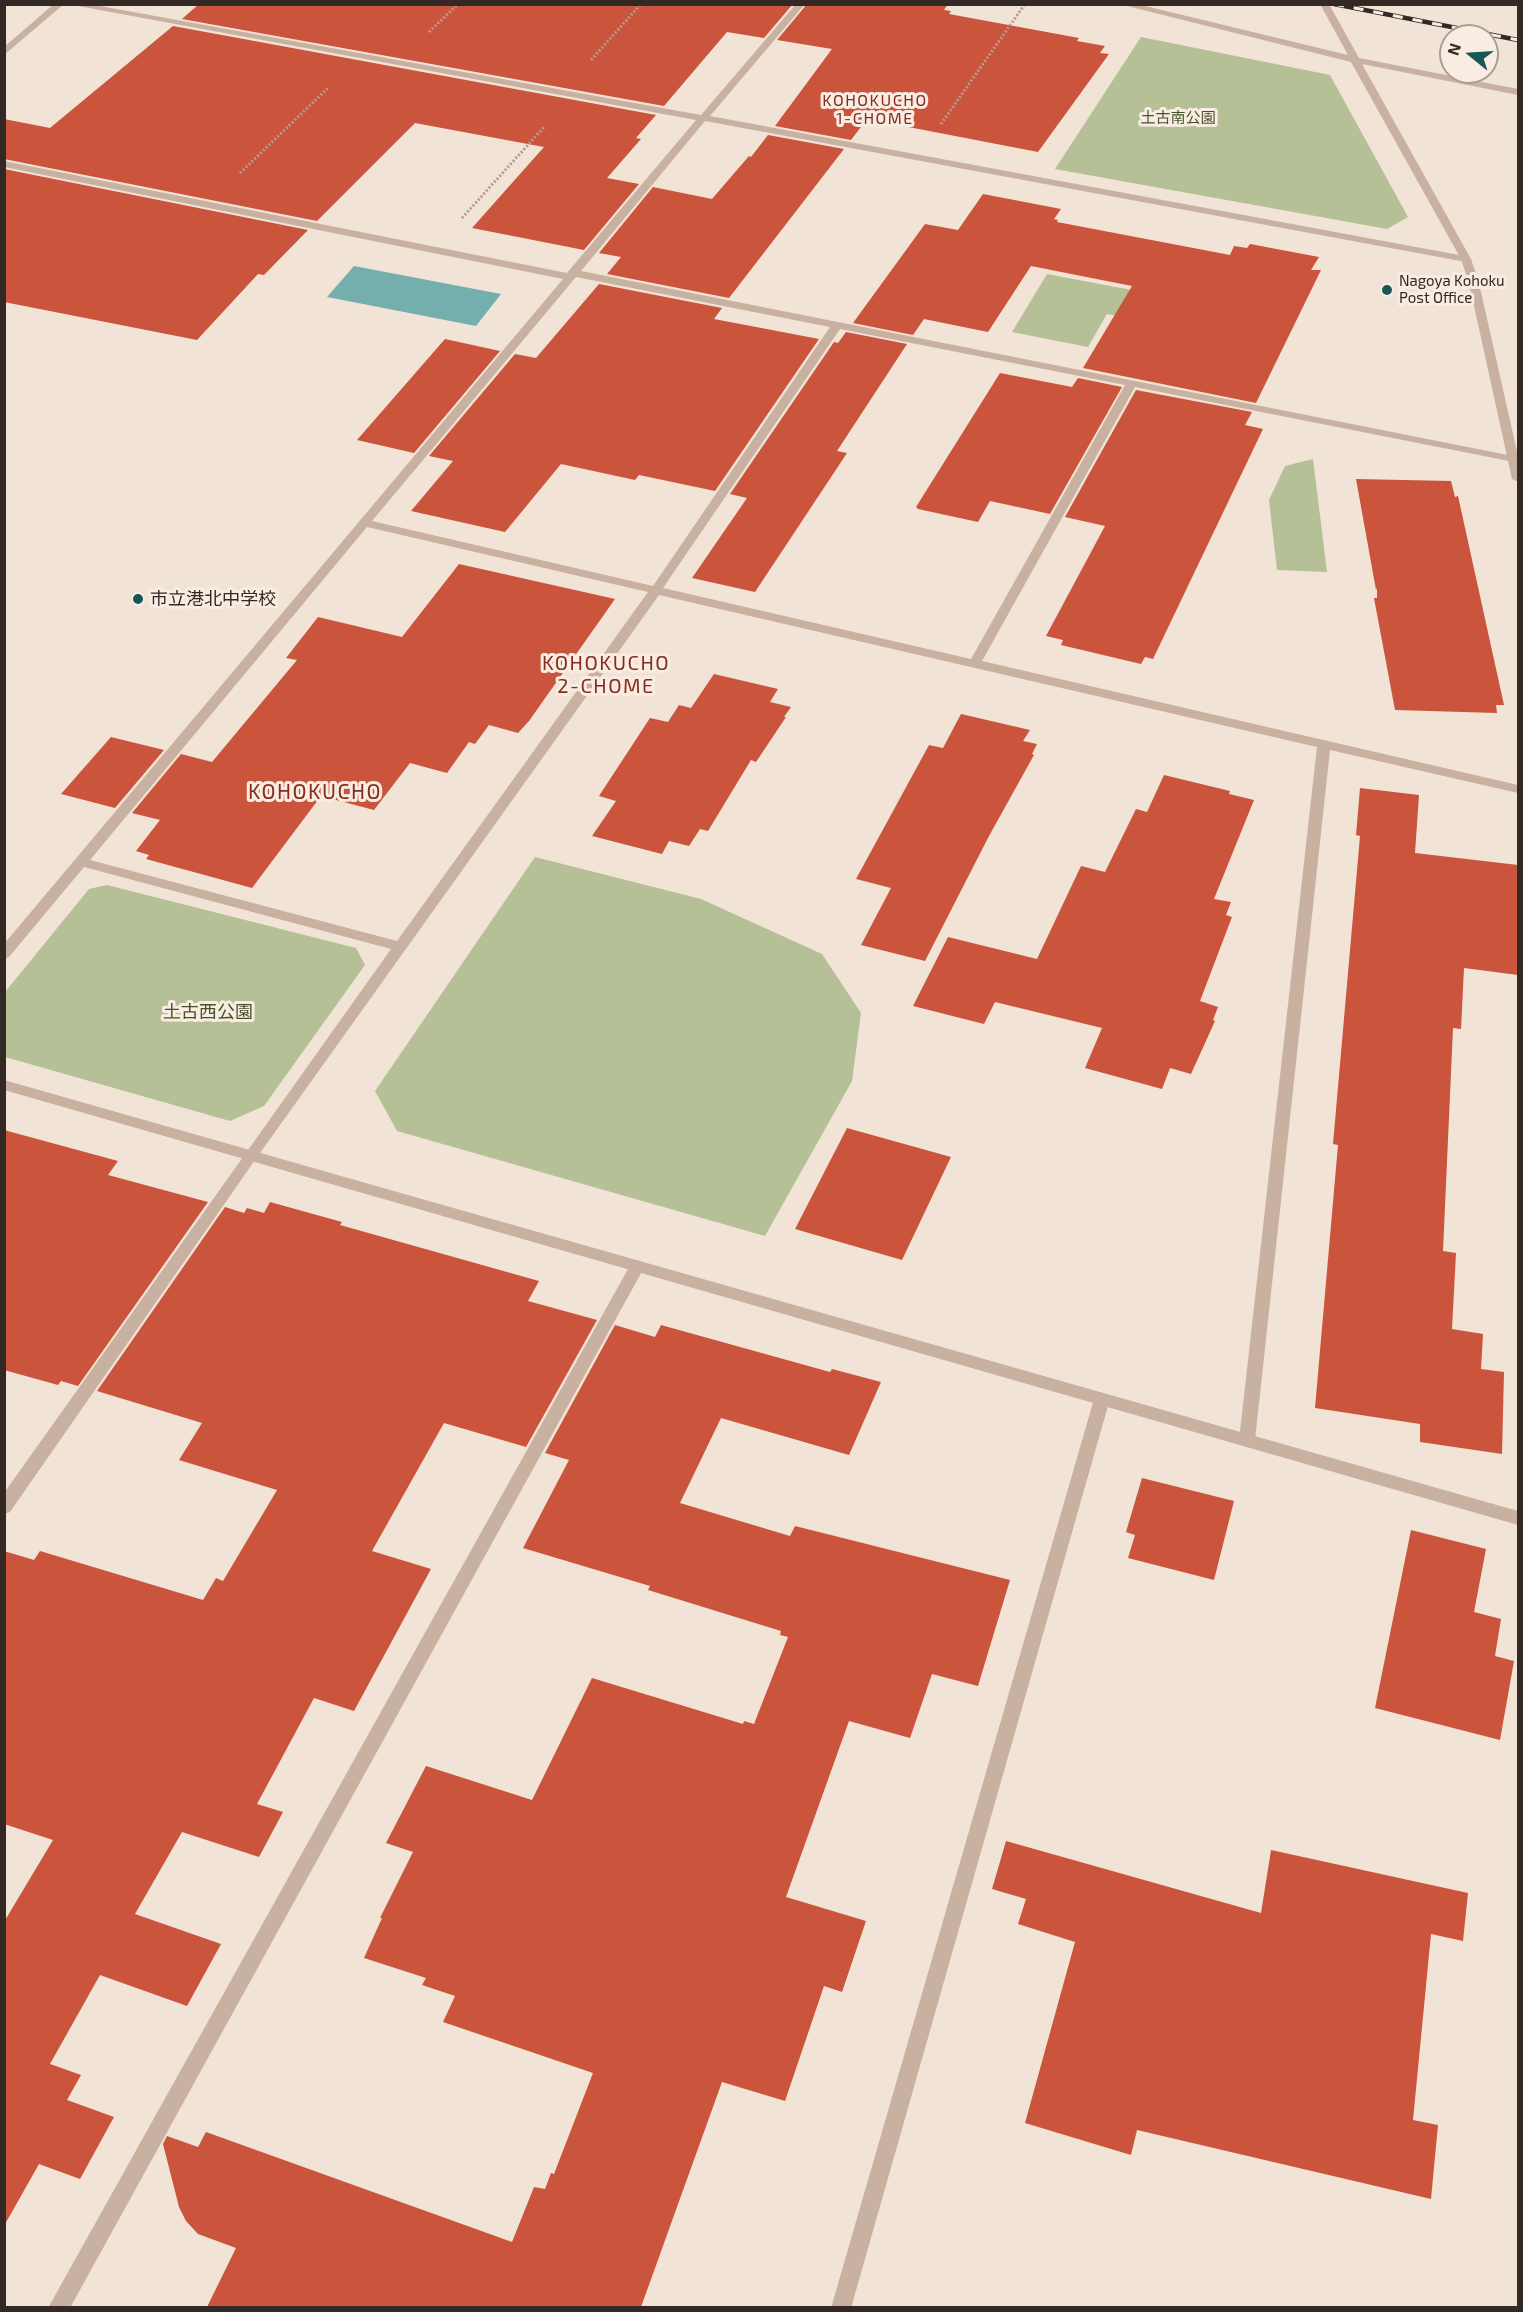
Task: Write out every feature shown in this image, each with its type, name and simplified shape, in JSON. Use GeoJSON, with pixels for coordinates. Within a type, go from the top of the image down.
{"type":"FeatureCollection","features":[{"type":"Feature","properties":{"kind":"street"},"geometry":{"type":"LineString","coordinates":[[4,52],[60,4]]}},
{"type":"Feature","properties":{"kind":"street"},"geometry":{"type":"LineString","coordinates":[[71,4],[1466,259]]}},
{"type":"Feature","properties":{"kind":"street"},"geometry":{"type":"LineString","coordinates":[[4,954],[571,275],[801,4]]}},
{"type":"Feature","properties":{"kind":"street"},"geometry":{"type":"LineString","coordinates":[[1124,4],[1356,60],[1518,92]]}},
{"type":"Feature","properties":{"kind":"street"},"geometry":{"type":"LineString","coordinates":[[1324,4],[1466,259],[1474,283],[1518,479]]}},
{"type":"Feature","properties":{"kind":"street"},"geometry":{"type":"LineString","coordinates":[[4,164],[433,250],[837,325],[1514,459]]}},
{"type":"Feature","properties":{"kind":"street"},"geometry":{"type":"LineString","coordinates":[[4,1507],[250,1156],[656,590],[837,325]]}},
{"type":"Feature","properties":{"kind":"street"},"geometry":{"type":"LineString","coordinates":[[975,663],[1132,383]]}},
{"type":"Feature","properties":{"kind":"street"},"geometry":{"type":"LineString","coordinates":[[365,523],[1518,789]]}},
{"type":"Feature","properties":{"kind":"street"},"geometry":{"type":"LineString","coordinates":[[1246,1440],[1324,743]]}},
{"type":"Feature","properties":{"kind":"street"},"geometry":{"type":"LineString","coordinates":[[81,862],[400,948]]}},
{"type":"Feature","properties":{"kind":"street"},"geometry":{"type":"LineString","coordinates":[[4,1085],[1518,1518]]}},
{"type":"Feature","properties":{"kind":"street"},"geometry":{"type":"LineString","coordinates":[[58,2307],[638,1266]]}},
{"type":"Feature","properties":{"kind":"street"},"geometry":{"type":"LineString","coordinates":[[841,2307],[1102,1399]]}},
{"type":"Feature","properties":{"kind":"path"},"geometry":{"type":"LineString","coordinates":[[561,94],[641,4]]}},
{"type":"Feature","properties":{"kind":"path"},"geometry":{"type":"LineString","coordinates":[[917,159],[1025,4]]}},
{"type":"Feature","properties":{"kind":"path"},"geometry":{"type":"LineString","coordinates":[[207,205],[360,57]]}},
{"type":"Feature","properties":{"kind":"path"},"geometry":{"type":"LineString","coordinates":[[433,250],[572,96]]}},
{"type":"Feature","properties":{"kind":"green space","name":"土古南公園"},"geometry":{"type":"Polygon","coordinates":[[[1141,37],[1330,75],[1408,217],[1387,229],[1055,169],[1141,37]]]}},
{"type":"Feature","properties":{"kind":"green space"},"geometry":{"type":"Polygon","coordinates":[[[1047,274],[1158,295],[1143,321],[1107,314],[1088,347],[1012,332],[1047,274]]]}},
{"type":"Feature","properties":{"kind":"green space"},"geometry":{"type":"Polygon","coordinates":[[[1313,459],[1327,572],[1277,570],[1269,500],[1285,466],[1313,459]]]}},
{"type":"Feature","properties":{"kind":"green space"},"geometry":{"type":"Polygon","coordinates":[[[535,857],[701,899],[822,954],[861,1013],[852,1081],[765,1236],[397,1131],[375,1091],[535,857]]]}},
{"type":"Feature","properties":{"kind":"green space","name":"土古西公園"},"geometry":{"type":"Polygon","coordinates":[[[107,885],[356,948],[365,965],[264,1106],[230,1121],[5,1057],[5,992],[89,889],[107,885]]]}},
{"type":"Feature","properties":{"kind":"water"},"geometry":{"type":"Polygon","coordinates":[[[354,266],[501,294],[476,326],[327,297],[354,266]]]}},
{"type":"Feature","properties":{"kind":"building"},"geometry":{"type":"Polygon","coordinates":[[[199,4],[793,4],[764,38],[727,32],[664,106],[182,19],[199,4]]]}},
{"type":"Feature","properties":{"kind":"building"},"geometry":{"type":"Polygon","coordinates":[[[807,4],[948,4],[944,10],[951,11],[949,14],[1079,38],[1077,41],[1105,46],[1100,53],[1109,54],[1038,152],[867,119],[851,140],[775,126],[832,49],[777,40],[807,4]]]}},
{"type":"Feature","properties":{"kind":"building"},"geometry":{"type":"Polygon","coordinates":[[[173,26],[656,115],[636,138],[641,139],[607,178],[639,184],[584,250],[472,228],[544,147],[415,123],[317,221],[4,159],[4,119],[50,128],[173,26]]]}},
{"type":"Feature","properties":{"kind":"building"},"geometry":{"type":"Polygon","coordinates":[[[768,135],[844,149],[729,298],[607,274],[621,257],[599,253],[653,187],[712,199],[768,135]]]}},
{"type":"Feature","properties":{"kind":"building"},"geometry":{"type":"Polygon","coordinates":[[[4,169],[308,230],[264,275],[258,274],[197,340],[4,302],[4,169]]]}},
{"type":"Feature","properties":{"kind":"building"},"geometry":{"type":"Polygon","coordinates":[[[983,194],[1061,209],[1054,219],[1058,220],[1057,222],[1230,255],[1234,246],[1247,248],[1250,244],[1319,257],[1311,270],[1321,270],[1256,403],[1083,368],[1132,286],[1031,266],[988,332],[924,319],[913,335],[853,323],[925,224],[958,230],[983,194]]]}},
{"type":"Feature","properties":{"kind":"building"},"geometry":{"type":"Polygon","coordinates":[[[599,284],[722,308],[714,319],[819,339],[715,491],[639,475],[635,480],[561,464],[505,532],[411,511],[453,461],[429,456],[515,354],[536,358],[599,284]]]}},
{"type":"Feature","properties":{"kind":"building"},"geometry":{"type":"Polygon","coordinates":[[[846,332],[907,344],[837,451],[847,453],[755,592],[692,578],[747,498],[730,494],[834,342],[838,343],[846,332]]]}},
{"type":"Feature","properties":{"kind":"building"},"geometry":{"type":"Polygon","coordinates":[[[445,339],[500,351],[414,453],[357,440],[445,339]]]}},
{"type":"Feature","properties":{"kind":"building"},"geometry":{"type":"Polygon","coordinates":[[[1000,373],[1072,387],[1078,378],[1122,387],[1050,514],[990,501],[978,522],[918,509],[916,507],[1000,373]]]}},
{"type":"Feature","properties":{"kind":"building"},"geometry":{"type":"Polygon","coordinates":[[[1136,390],[1252,412],[1245,425],[1263,429],[1153,659],[1145,657],[1141,664],[1061,645],[1063,640],[1046,636],[1105,526],[1065,517],[1136,390]]]}},
{"type":"Feature","properties":{"kind":"building"},"geometry":{"type":"Polygon","coordinates":[[[1356,479],[1451,481],[1455,497],[1458,496],[1504,705],[1496,705],[1497,713],[1395,710],[1374,598],[1377,598],[1377,588],[1376,590],[1356,479]]]}},
{"type":"Feature","properties":{"kind":"building"},"geometry":{"type":"Polygon","coordinates":[[[459,564],[615,599],[529,721],[518,733],[489,725],[475,744],[469,742],[447,773],[410,763],[374,810],[321,796],[252,888],[146,859],[149,855],[136,851],[160,820],[132,813],[181,754],[212,762],[297,660],[286,658],[318,617],[402,637],[459,564]]]}},
{"type":"Feature","properties":{"kind":"building"},"geometry":{"type":"Polygon","coordinates":[[[714,674],[778,689],[770,702],[791,707],[756,762],[751,760],[708,831],[700,829],[689,846],[669,841],[662,854],[592,836],[616,801],[599,796],[650,718],[668,722],[679,705],[691,708],[714,674]]]}},
{"type":"Feature","properties":{"kind":"building"},"geometry":{"type":"Polygon","coordinates":[[[961,714],[1030,730],[1023,741],[1037,744],[1032,754],[1034,755],[989,836],[925,961],[861,945],[891,888],[856,879],[929,745],[943,748],[961,714]]]}},
{"type":"Feature","properties":{"kind":"building"},"geometry":{"type":"Polygon","coordinates":[[[111,737],[164,750],[115,808],[61,794],[111,737]]]}},
{"type":"Feature","properties":{"kind":"building"},"geometry":{"type":"Polygon","coordinates":[[[1164,775],[1230,791],[1229,794],[1254,800],[1214,899],[1231,902],[1226,915],[1232,917],[1200,1001],[1218,1007],[1213,1020],[1215,1021],[1191,1074],[1170,1068],[1162,1089],[1085,1068],[1102,1028],[995,1002],[984,1024],[913,1006],[948,937],[1037,959],[1081,866],[1105,872],[1136,809],[1147,812],[1164,775]]]}},
{"type":"Feature","properties":{"kind":"building"},"geometry":{"type":"Polygon","coordinates":[[[1360,788],[1419,795],[1415,853],[1518,865],[1518,975],[1464,968],[1461,1029],[1453,1028],[1443,1251],[1456,1253],[1452,1329],[1483,1334],[1481,1369],[1504,1372],[1502,1454],[1420,1442],[1420,1424],[1315,1408],[1338,1145],[1333,1144],[1360,836],[1356,835],[1360,788]]]}},
{"type":"Feature","properties":{"kind":"building"},"geometry":{"type":"Polygon","coordinates":[[[847,1128],[951,1157],[902,1260],[795,1229],[847,1128]]]}},
{"type":"Feature","properties":{"kind":"building"},"geometry":{"type":"Polygon","coordinates":[[[4,1130],[118,1161],[108,1175],[208,1202],[78,1386],[61,1381],[58,1385],[4,1370],[4,1130]]]}},
{"type":"Feature","properties":{"kind":"building"},"geometry":{"type":"Polygon","coordinates":[[[270,1202],[342,1222],[340,1225],[539,1281],[528,1301],[597,1320],[526,1447],[444,1423],[372,1551],[431,1569],[354,1711],[314,1698],[257,1804],[283,1812],[259,1857],[182,1832],[135,1914],[221,1944],[187,2006],[100,1975],[50,2064],[81,2075],[67,2100],[114,2117],[80,2179],[39,2164],[4,2226],[4,1922],[53,1840],[4,1824],[4,1551],[34,1560],[40,1551],[203,1600],[216,1578],[223,1581],[277,1490],[179,1460],[202,1423],[97,1391],[225,1207],[244,1213],[247,1208],[264,1213],[270,1202]]]}},
{"type":"Feature","properties":{"kind":"building"},"geometry":{"type":"Polygon","coordinates":[[[615,1325],[655,1337],[661,1325],[830,1372],[832,1369],[881,1382],[849,1455],[721,1418],[680,1503],[790,1536],[795,1526],[1010,1580],[978,1686],[932,1674],[910,1738],[849,1721],[786,1897],[866,1921],[842,1992],[824,1986],[785,2101],[722,2082],[641,2307],[207,2307],[236,2248],[198,2234],[186,2221],[179,2207],[163,2144],[167,2136],[198,2147],[206,2132],[512,2242],[534,2187],[545,2189],[551,2173],[554,2174],[593,2073],[443,2022],[455,1996],[422,1985],[426,1978],[364,1958],[382,1918],[380,1918],[413,1852],[386,1843],[426,1766],[532,1800],[592,1678],[743,1724],[744,1721],[754,1724],[788,1637],[780,1635],[781,1631],[648,1590],[650,1586],[523,1548],[569,1460],[545,1453],[615,1325]]]}},
{"type":"Feature","properties":{"kind":"building"},"geometry":{"type":"Polygon","coordinates":[[[1142,1478],[1234,1501],[1214,1580],[1128,1558],[1135,1535],[1126,1532],[1142,1478]]]}},
{"type":"Feature","properties":{"kind":"building"},"geometry":{"type":"Polygon","coordinates":[[[1411,1530],[1486,1549],[1474,1612],[1501,1619],[1495,1656],[1514,1661],[1500,1740],[1375,1708],[1411,1530]]]}},
{"type":"Feature","properties":{"kind":"building"},"geometry":{"type":"Polygon","coordinates":[[[1006,1841],[1261,1913],[1271,1850],[1468,1893],[1463,1941],[1431,1934],[1413,2120],[1438,2125],[1431,2199],[1137,2130],[1131,2155],[1025,2123],[1075,1942],[1018,1924],[1026,1899],[992,1889],[1006,1841]]]}},
{"type":"Feature","properties":{"kind":"railway"},"geometry":{"type":"LineString","coordinates":[[1334,4],[1518,40]]}},
{"type":"Feature","properties":{"kind":"place","name":"Nagoya Kohoku Post Office"},"geometry":{"type":"Point","coordinates":[1387,290]}},
{"type":"Feature","properties":{"kind":"place","name":"市立港北中学校"},"geometry":{"type":"Point","coordinates":[138,599]}},
{"type":"Feature","properties":{"kind":"district","name":"KOHOKUCHO 1-CHOME"},"geometry":{"type":"Point","coordinates":[875,110]}},
{"type":"Feature","properties":{"kind":"district","name":"KOHOKUCHO 2-CHOME"},"geometry":{"type":"Point","coordinates":[606,674]}},
{"type":"Feature","properties":{"kind":"district","name":"KOHOKUCHO"},"geometry":{"type":"Point","coordinates":[315,792]}}]}
